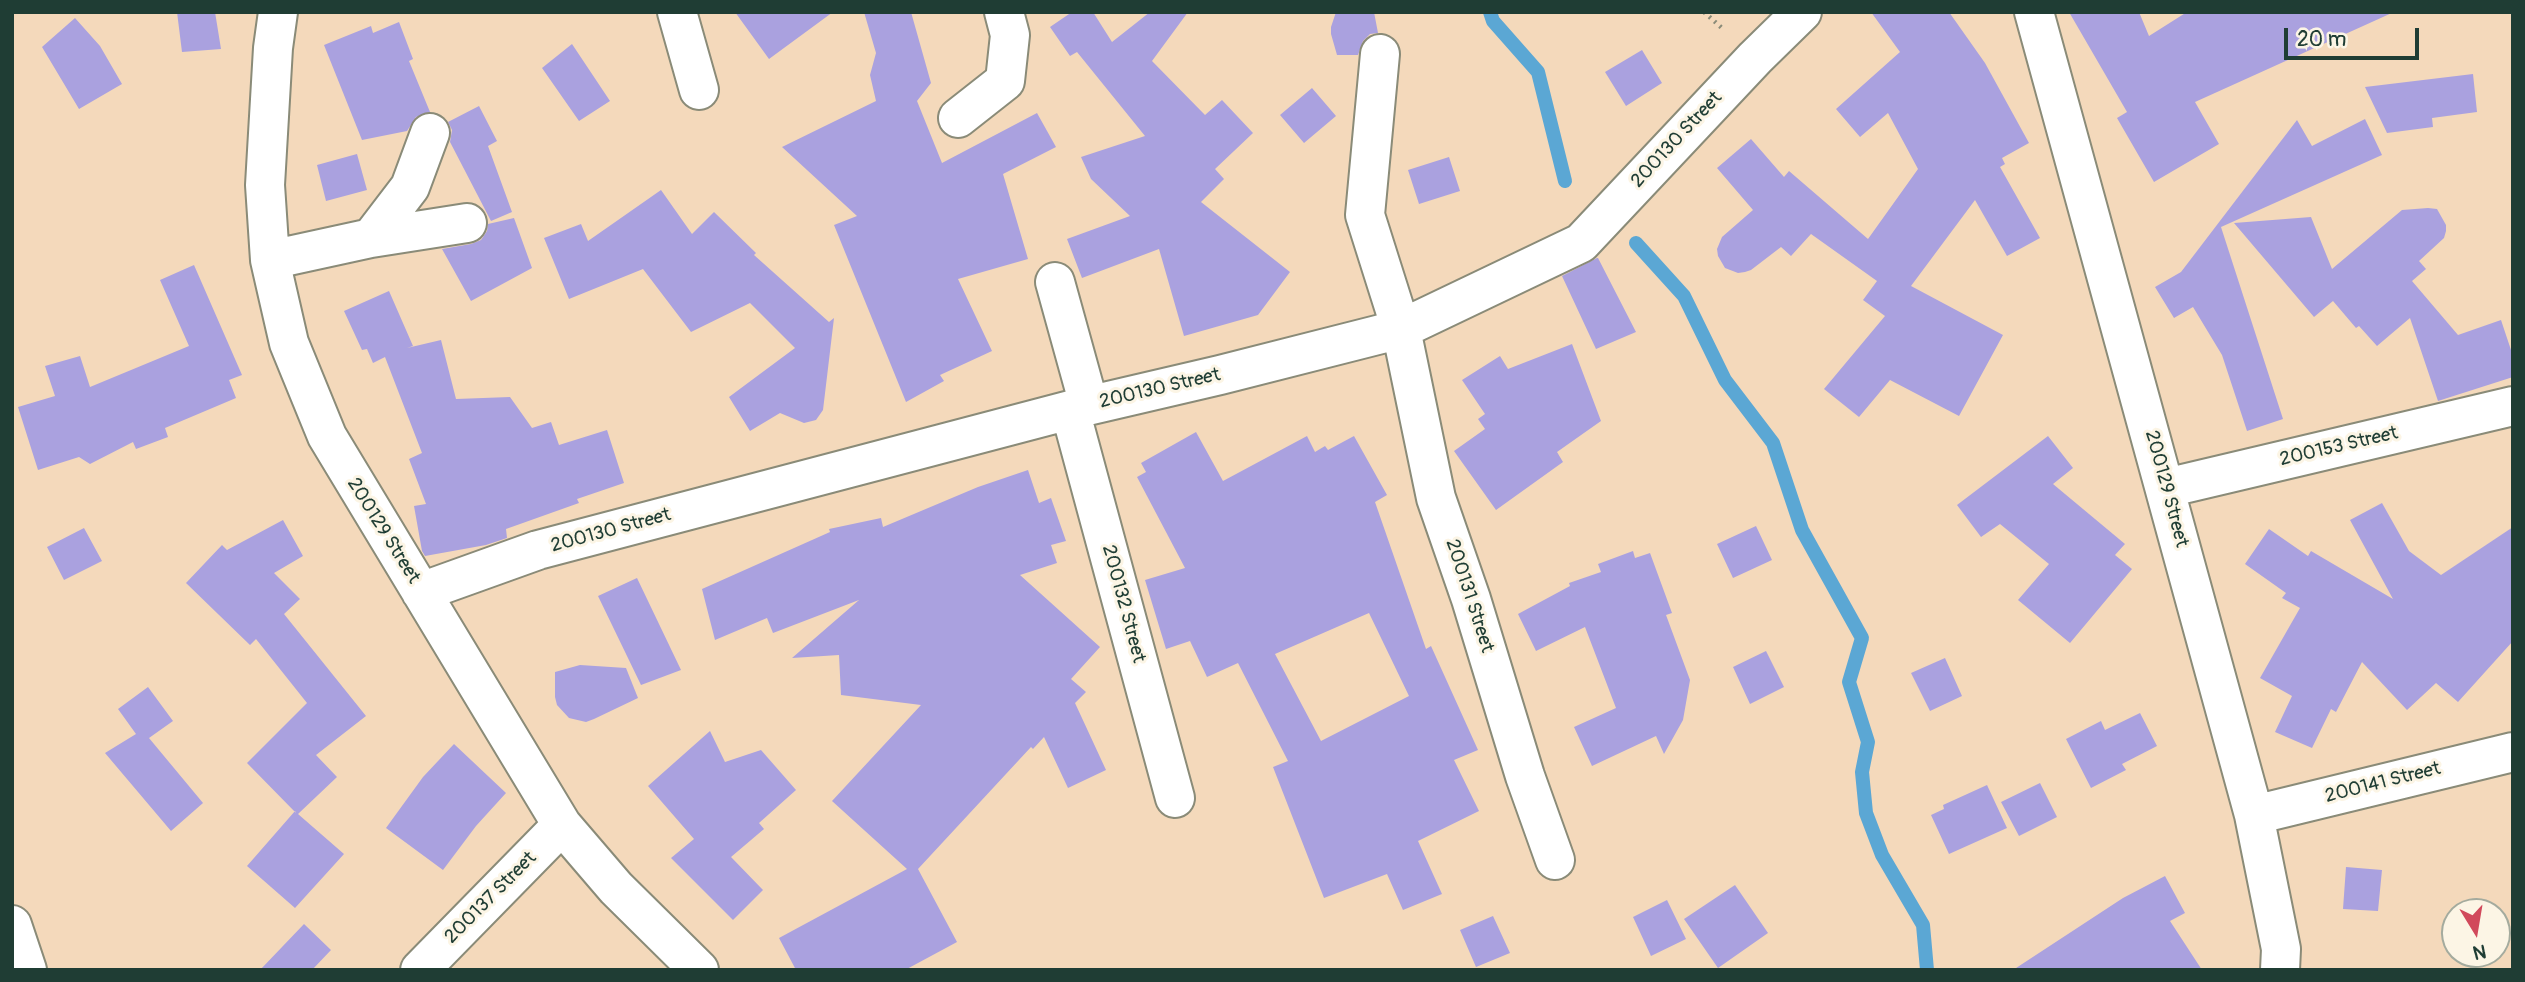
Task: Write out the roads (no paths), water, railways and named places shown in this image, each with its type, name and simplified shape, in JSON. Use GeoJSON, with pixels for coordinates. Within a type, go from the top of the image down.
{"type":"FeatureCollection","features":[{"type":"Feature","properties":{"kind":"street","name":"200129 Street"},"geometry":{"type":"LineString","coordinates":[[278,12],[273,48],[265,185],[271,260],[289,343],[327,436],[380,528],[562,825],[616,888],[699,970]]}},
{"type":"Feature","properties":{"kind":"street"},"geometry":{"type":"LineString","coordinates":[[677,12],[699,90]]}},
{"type":"Feature","properties":{"kind":"street","name":"200130 Street"},"geometry":{"type":"LineString","coordinates":[[421,592],[538,550],[1079,407],[1401,329],[1581,243],[1755,58],[1802,12]]}},
{"type":"Feature","properties":{"kind":"street","name":"200129 Street"},"geometry":{"type":"LineString","coordinates":[[2034,12],[2254,815],[2281,949],[2280,970]]}},
{"type":"Feature","properties":{"kind":"street"},"geometry":{"type":"LineString","coordinates":[[958,118],[1005,81],[1007,24]]}},
{"type":"Feature","properties":{"kind":"street","name":"200131 Street"},"geometry":{"type":"LineString","coordinates":[[1380,54],[1365,215],[1401,329],[1436,498],[1471,599],[1525,776],[1555,860]]}},
{"type":"Feature","properties":{"kind":"street"},"geometry":{"type":"LineString","coordinates":[[371,238],[410,187],[430,134]]}},
{"type":"Feature","properties":{"kind":"street"},"geometry":{"type":"LineString","coordinates":[[271,260],[371,238],[467,223]]}},
{"type":"Feature","properties":{"kind":"street","name":"200132 Street"},"geometry":{"type":"LineString","coordinates":[[1055,282],[1079,407],[1175,798]]}},
{"type":"Feature","properties":{"kind":"street","name":"200153 Street"},"geometry":{"type":"LineString","coordinates":[[2166,488],[2513,406]]}},
{"type":"Feature","properties":{"kind":"street","name":"200141 Street"},"geometry":{"type":"LineString","coordinates":[[2254,815],[2513,752]]}},
{"type":"Feature","properties":{"kind":"street","name":"200137 Street"},"geometry":{"type":"LineString","coordinates":[[420,970],[562,825]]}},
{"type":"Feature","properties":{"kind":"street"},"geometry":{"type":"LineString","coordinates":[[12,925],[27,970]]}},
{"type":"Feature","properties":{"kind":"waterway"},"geometry":{"type":"LineString","coordinates":[[1490,12],[1493,21],[1538,72],[1565,181]]}},
{"type":"Feature","properties":{"kind":"waterway"},"geometry":{"type":"LineString","coordinates":[[1636,243],[1684,296],[1725,380],[1773,443],[1802,530],[1862,638],[1849,682],[1868,742],[1862,772],[1866,813],[1882,855],[1923,925],[1927,970]]}}]}
